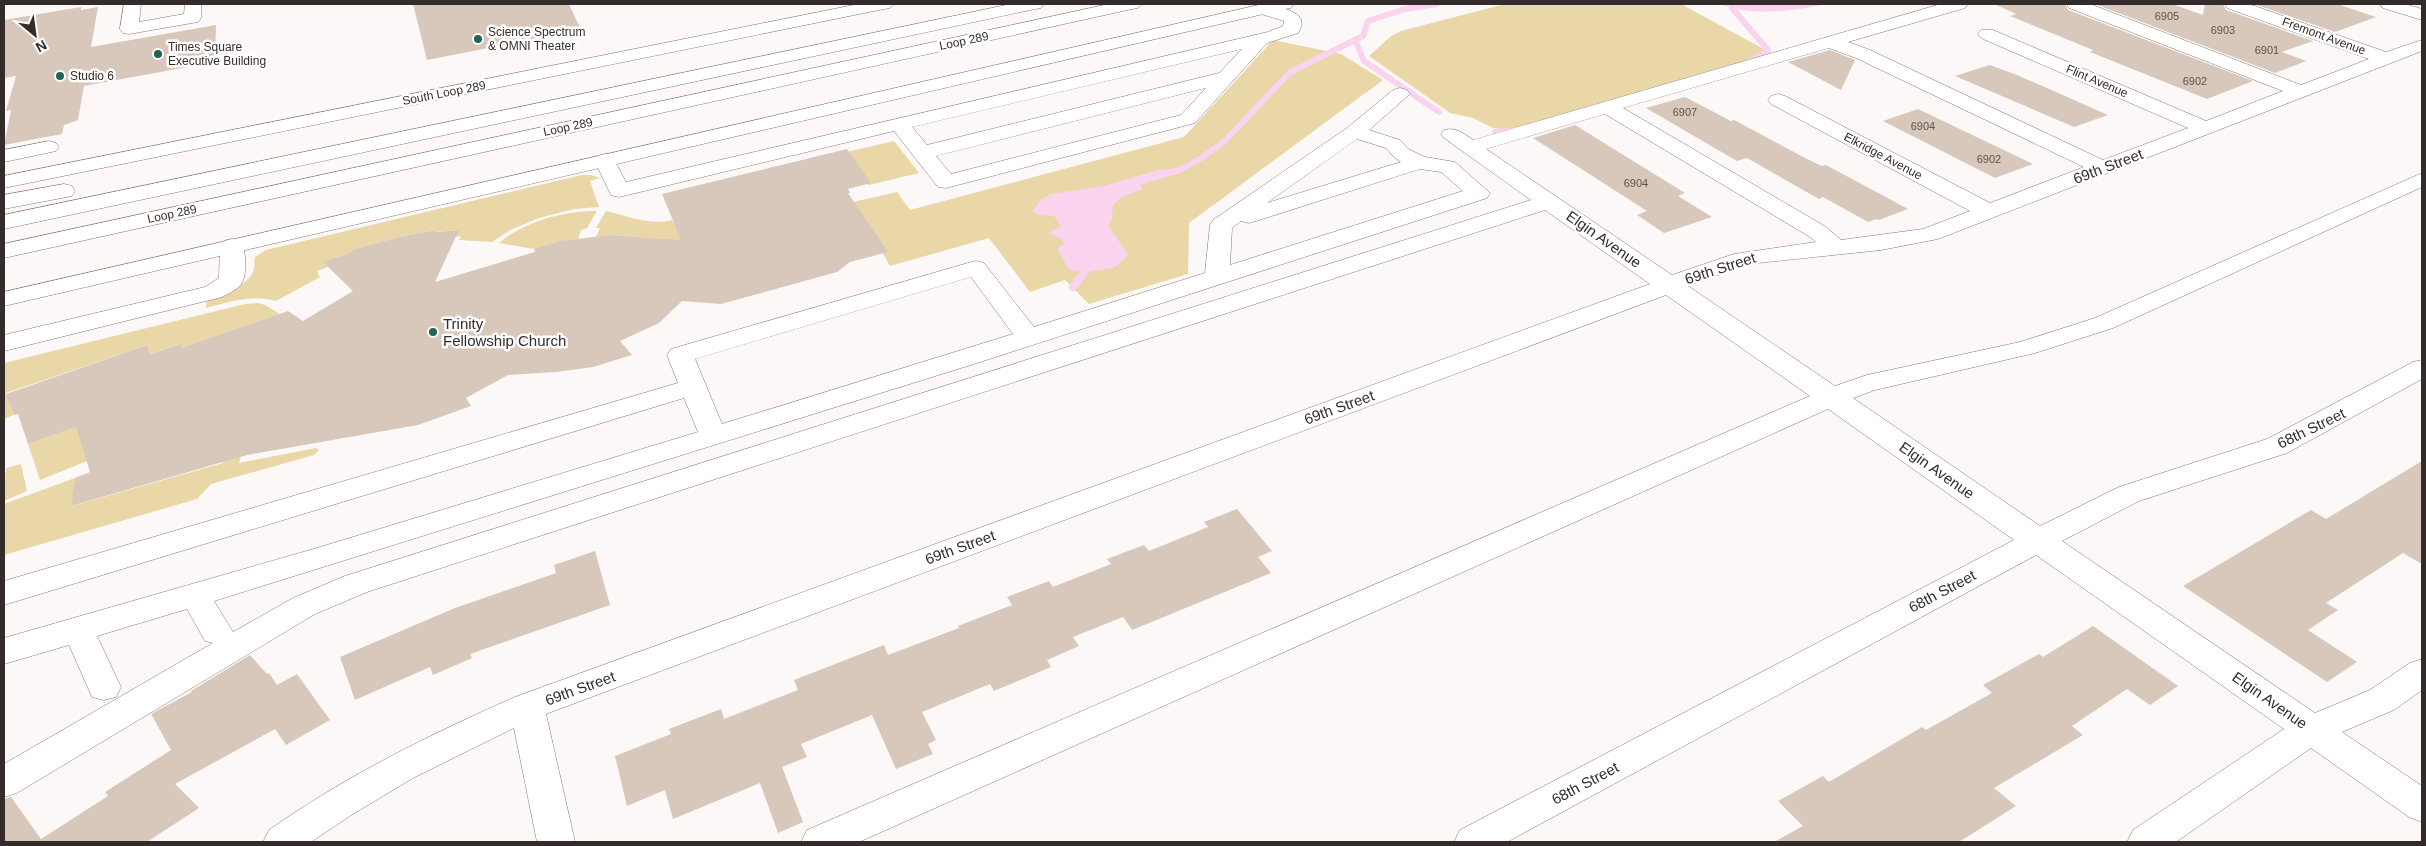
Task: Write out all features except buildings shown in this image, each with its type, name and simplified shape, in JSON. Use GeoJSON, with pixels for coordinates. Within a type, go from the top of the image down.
{"type":"FeatureCollection","features":[{"type":"Feature","properties":{"kind":"main road"},"geometry":{"type":"LineString","coordinates":[[133,4],[129,29],[192,18],[193,4]]}},
{"type":"Feature","properties":{"kind":"main road","name":"South Loop 289"},"geometry":{"type":"LineString","coordinates":[[4,182],[884,4]]}},
{"type":"Feature","properties":{"kind":"main road","name":"Loop 289"},"geometry":{"type":"LineString","coordinates":[[4,222],[1035,4]]}},
{"type":"Feature","properties":{"kind":"main road","name":"Loop 289"},"geometry":{"type":"LineString","coordinates":[[4,251],[1132,4]]}},
{"type":"Feature","properties":{"kind":"main road"},"geometry":{"type":"LineString","coordinates":[[4,298],[1285,4]]}},
{"type":"Feature","properties":{"kind":"main road"},"geometry":{"type":"LineString","coordinates":[[1607,107],[1958,4]]}},
{"type":"Feature","properties":{"kind":"main road"},"geometry":{"type":"LineString","coordinates":[[2075,4],[2302,92]]}},
{"type":"Feature","properties":{"kind":"main road","name":"Fremont Avenue"},"geometry":{"type":"LineString","coordinates":[[2233,4],[2386,59]]}},
{"type":"Feature","properties":{"kind":"main road"},"geometry":{"type":"LineString","coordinates":[[2389,4],[2422,15]]}},
{"type":"Feature","properties":{"kind":"main road"},"geometry":{"type":"LineString","coordinates":[[605,160],[619,190],[1262,39],[1285,33],[1292,29],[1293,19],[1285,14],[1264,9]]}},
{"type":"Feature","properties":{"kind":"main road","name":"Flint Avenue"},"geometry":{"type":"LineString","coordinates":[[1987,34],[2206,128]]}},
{"type":"Feature","properties":{"kind":"main road"},"geometry":{"type":"LineString","coordinates":[[899,124],[946,182],[1188,119],[1262,39]]}},
{"type":"Feature","properties":{"kind":"main road"},"geometry":{"type":"LineString","coordinates":[[1830,42],[1863,54],[2103,168]]}},
{"type":"Feature","properties":{"kind":"main road","name":"69th Street"},"geometry":{"type":"LineString","coordinates":[[282,842],[351,797],[414,760],[470,732],[527,707],[1734,261],[1763,254],[1836,248],[1914,238],[1989,212],[2422,45]]}},
{"type":"Feature","properties":{"kind":"main road"},"geometry":{"type":"LineString","coordinates":[[922,153],[1228,77]]}},
{"type":"Feature","properties":{"kind":"main road"},"geometry":{"type":"LineString","coordinates":[[1217,277],[1221,225],[1354,132],[1400,94]]}},
{"type":"Feature","properties":{"kind":"main road","name":"Elkridge Avenue"},"geometry":{"type":"LineString","coordinates":[[1778,100],[1989,212]]}},
{"type":"Feature","properties":{"kind":"main road"},"geometry":{"type":"LineString","coordinates":[[851,104],[872,130]]}},
{"type":"Feature","properties":{"kind":"main road"},"geometry":{"type":"LineString","coordinates":[[1607,107],[1818,232],[1836,248]]}},
{"type":"Feature","properties":{"kind":"main road","name":"Elgin Avenue"},"geometry":{"type":"LineString","coordinates":[[1607,107],[1461,140],[2422,806]]}},
{"type":"Feature","properties":{"kind":"main road"},"geometry":{"type":"LineString","coordinates":[[1354,132],[1393,144],[1401,153],[1419,163],[1446,167],[1479,193]]}},
{"type":"Feature","properties":{"kind":"main road"},"geometry":{"type":"LineString","coordinates":[[4,202],[270,155],[401,138]]}},
{"type":"Feature","properties":{"kind":"main road"},"geometry":{"type":"LineString","coordinates":[[4,267],[260,206],[484,146]]}},
{"type":"Feature","properties":{"kind":"main road"},"geometry":{"type":"LineString","coordinates":[[4,156],[49,147]]}},
{"type":"Feature","properties":{"kind":"main road"},"geometry":{"type":"LineString","coordinates":[[1224,223],[1419,163]]}},
{"type":"Feature","properties":{"kind":"main road"},"geometry":{"type":"LineString","coordinates":[[820,842],[1790,417],[1832,396],[1867,383],[2026,348],[2104,323],[2422,179]]}},
{"type":"Feature","properties":{"kind":"main road"},"geometry":{"type":"LineString","coordinates":[[4,651],[322,558],[1028,337],[1519,180]]}},
{"type":"Feature","properties":{"kind":"main road"},"geometry":{"type":"LineString","coordinates":[[4,782],[304,606],[356,584],[1549,201]]}},
{"type":"Feature","properties":{"kind":"main road"},"geometry":{"type":"LineString","coordinates":[[4,343],[213,292],[230,282],[233,274],[232,246]]}},
{"type":"Feature","properties":{"kind":"main road"},"geometry":{"type":"LineString","coordinates":[[713,435],[680,355],[976,268],[1028,337]]}},
{"type":"Feature","properties":{"kind":"main road"},"geometry":{"type":"LineString","coordinates":[[4,334],[207,285],[230,282]]}},
{"type":"Feature","properties":{"kind":"main road","name":"68th Street"},"geometry":{"type":"LineString","coordinates":[[1473,842],[2038,540],[2129,494],[2276,446],[2422,368]]}},
{"type":"Feature","properties":{"kind":"main road"},"geometry":{"type":"LineString","coordinates":[[4,593],[693,387]]}},
{"type":"Feature","properties":{"kind":"main road"},"geometry":{"type":"LineString","coordinates":[[194,595],[218,632]]}},
{"type":"Feature","properties":{"kind":"main road"},"geometry":{"type":"LineString","coordinates":[[78,629],[104,687]]}},
{"type":"Feature","properties":{"kind":"main road"},"geometry":{"type":"LineString","coordinates":[[2146,842],[2312,730],[2382,700],[2422,672]]}},
{"type":"Feature","properties":{"kind":"main road"},"geometry":{"type":"LineString","coordinates":[[527,707],[556,842]]}},
{"type":"Feature","properties":{"kind":"shaded area"},"geometry":{"type":"Polygon","coordinates":[[[1505,4],[1681,4],[1771,53],[1507,130],[1493,128],[1473,118],[1450,113],[1369,56],[1391,36],[1401,31],[1505,4]]]}},
{"type":"Feature","properties":{"kind":"shaded area"},"geometry":{"type":"Polygon","coordinates":[[[1721,4],[1825,4],[1787,11],[1759,12],[1721,4]]]}},
{"type":"Feature","properties":{"kind":"shaded area"},"geometry":{"type":"Polygon","coordinates":[[[1273,40],[1341,54],[1383,80],[1189,223],[1188,274],[1089,304],[1065,280],[1030,292],[989,238],[890,266],[853,202],[897,192],[910,210],[1184,137],[1273,40]]]}},
{"type":"Feature","properties":{"kind":"shaded area"},"geometry":{"type":"Polygon","coordinates":[[[894,141],[919,173],[869,185],[861,174],[838,154],[894,141]]]}},
{"type":"Feature","properties":{"kind":"shaded area"},"geometry":{"type":"Polygon","coordinates":[[[1162,169],[1180,170],[1170,176],[1139,185],[1143,189],[1122,197],[1113,205],[1112,219],[1108,226],[1129,255],[1114,268],[1086,272],[1069,270],[1057,248],[1064,244],[1062,239],[1048,233],[1061,226],[1054,216],[1039,215],[1033,211],[1040,200],[1051,194],[1103,186],[1162,169]]]}},
{"type":"Feature","properties":{"kind":"shaded area"},"geometry":{"type":"Polygon","coordinates":[[[582,175],[600,178],[590,181],[599,207],[574,209],[539,218],[510,230],[492,242],[459,240],[461,236],[456,237],[458,230],[435,232],[435,230],[398,237],[351,250],[353,252],[324,263],[328,267],[317,271],[320,277],[276,301],[258,298],[232,301],[206,308],[207,297],[234,288],[247,280],[254,269],[255,257],[266,250],[582,175]]]}},
{"type":"Feature","properties":{"kind":"shaded area"},"geometry":{"type":"Polygon","coordinates":[[[584,211],[597,211],[587,228],[581,230],[578,239],[534,249],[499,243],[509,235],[545,219],[584,211]]]}},
{"type":"Feature","properties":{"kind":"shaded area"},"geometry":{"type":"Polygon","coordinates":[[[606,211],[648,221],[664,222],[672,220],[684,240],[677,249],[665,239],[610,235],[596,237],[600,228],[596,228],[606,211]]]}},
{"type":"Feature","properties":{"kind":"shaded area"},"geometry":{"type":"Polygon","coordinates":[[[258,303],[280,314],[181,348],[179,344],[150,354],[147,345],[6,393],[14,415],[4,419],[4,363],[245,304],[258,303]]]}},
{"type":"Feature","properties":{"kind":"shaded area"},"geometry":{"type":"Polygon","coordinates":[[[129,408],[102,455],[40,480],[28,444],[129,408]]]}},
{"type":"Feature","properties":{"kind":"shaded area"},"geometry":{"type":"Polygon","coordinates":[[[316,448],[319,450],[314,455],[211,484],[197,499],[4,555],[4,504],[75,478],[72,506],[223,463],[223,458],[241,456],[239,463],[316,448]]]}},
{"type":"Feature","properties":{"kind":"shaded area"},"geometry":{"type":"Polygon","coordinates":[[[21,464],[27,491],[4,501],[6,468],[21,464]]]}},
{"type":"Feature","properties":{"kind":"waterway"},"geometry":{"type":"LineString","coordinates":[[1355,40],[1363,36],[1368,21],[1405,9],[1437,4]]}},
{"type":"Feature","properties":{"kind":"waterway"},"geometry":{"type":"LineString","coordinates":[[1732,8],[1768,50],[1757,58],[1748,61]]}},
{"type":"Feature","properties":{"kind":"waterway"},"geometry":{"type":"LineString","coordinates":[[1169,173],[1180,170],[1203,157],[1226,140],[1289,73],[1355,40]]}},
{"type":"Feature","properties":{"kind":"waterway"},"geometry":{"type":"LineString","coordinates":[[1355,40],[1364,61],[1439,112]]}},
{"type":"Feature","properties":{"kind":"waterway"},"geometry":{"type":"LineString","coordinates":[[1495,132],[1512,131]]}},
{"type":"Feature","properties":{"kind":"waterway"},"geometry":{"type":"LineString","coordinates":[[1073,287],[1091,264]]}},
{"type":"Feature","properties":{"kind":"place","name":"Science Spectrum & OMNI Theater"},"geometry":{"type":"Point","coordinates":[478,39]}},
{"type":"Feature","properties":{"kind":"place","name":"Times Square Executive Building"},"geometry":{"type":"Point","coordinates":[158,54]}},
{"type":"Feature","properties":{"kind":"place","name":"Studio 6"},"geometry":{"type":"Point","coordinates":[60,76]}},
{"type":"Feature","properties":{"kind":"place","name":"Trinity Fellowship Church"},"geometry":{"type":"Point","coordinates":[433,332]}}]}
